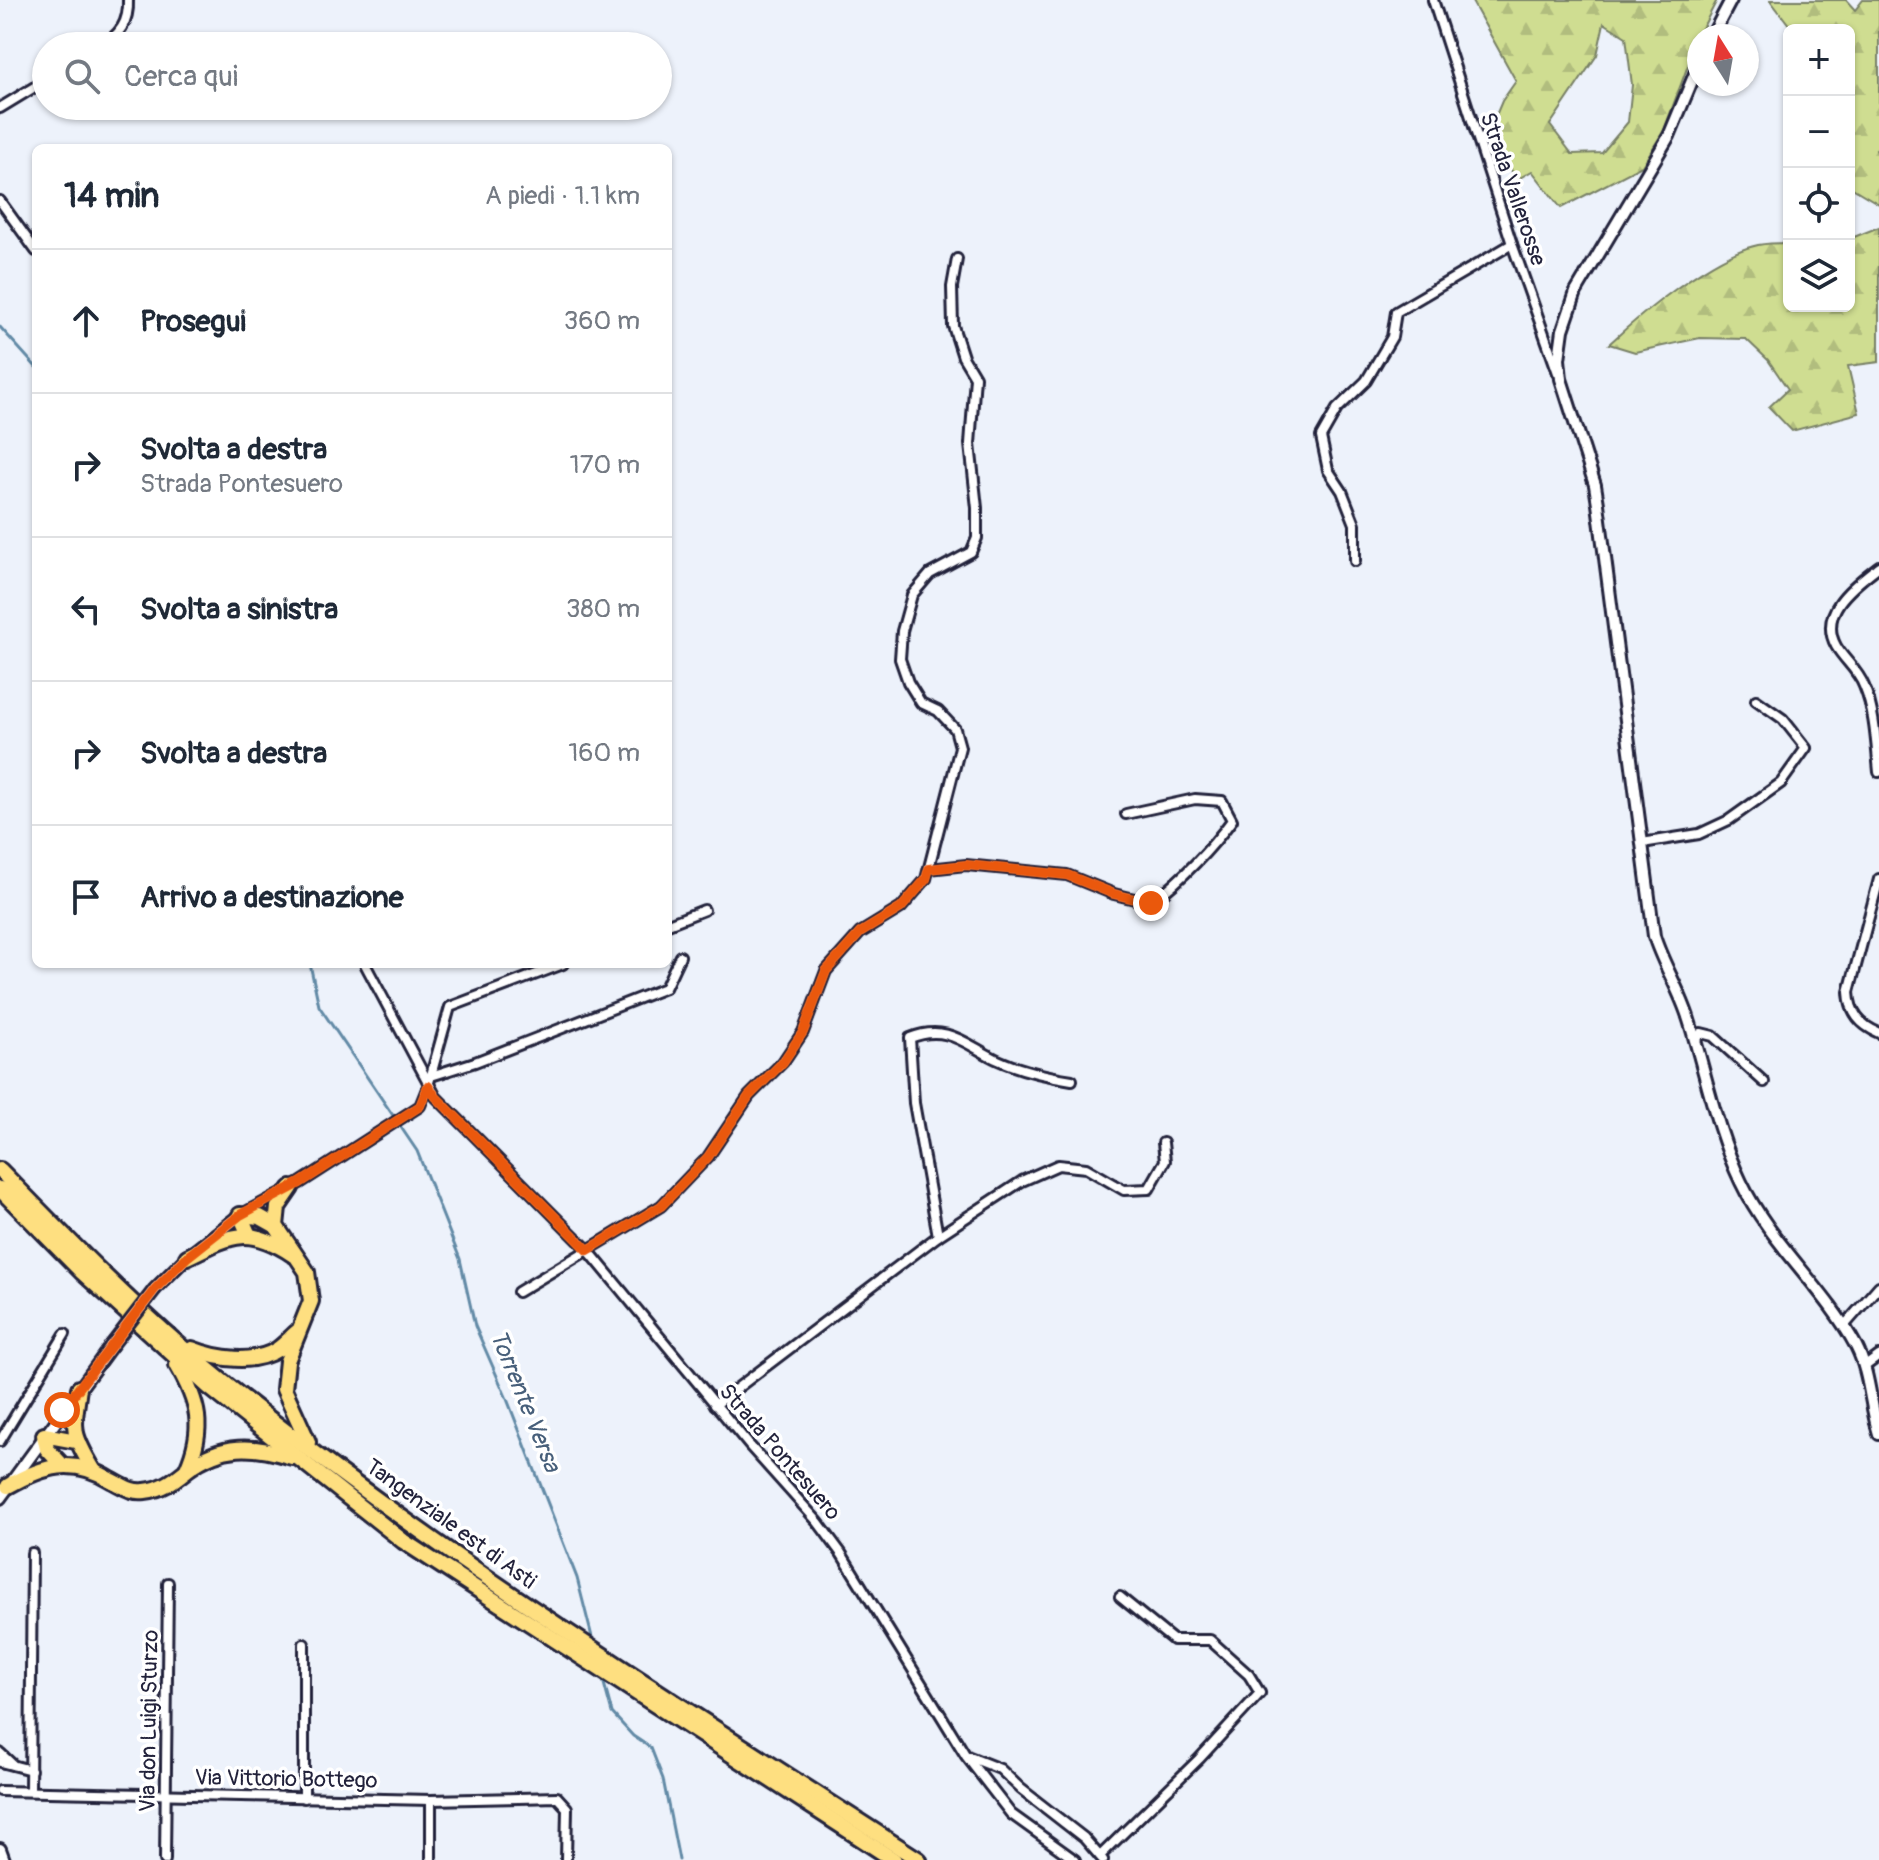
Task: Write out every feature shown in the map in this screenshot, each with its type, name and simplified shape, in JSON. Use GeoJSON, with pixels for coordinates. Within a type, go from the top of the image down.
{"type":"FeatureCollection","features":[{"type":"Feature","properties":{"kind":"highway","name":"Tangenziale est di Asti"},"geometry":{"type":"LineString","coordinates":[[0,1170],[176,1349],[209,1387],[530,1608],[919,1860]]}},
{"type":"Feature","properties":{"kind":"highway"},"geometry":{"type":"LineString","coordinates":[[276,1226],[278,1207],[291,1188]]}},
{"type":"Feature","properties":{"kind":"highway","name":"Tangenziale est di Asti"},"geometry":{"type":"LineString","coordinates":[[0,1189],[82,1272],[176,1349]]}},
{"type":"Feature","properties":{"kind":"highway"},"geometry":{"type":"LineString","coordinates":[[0,1202],[40,1243],[82,1272]]}},
{"type":"Feature","properties":{"kind":"highway"},"geometry":{"type":"LineString","coordinates":[[4,1492],[38,1470],[62,1465],[93,1469],[137,1492],[175,1481],[206,1457],[227,1450],[251,1447],[306,1455],[284,1389],[284,1370],[309,1309],[311,1295],[307,1272],[276,1226],[260,1217],[240,1215],[249,1235]]}},
{"type":"Feature","properties":{"kind":"highway"},"geometry":{"type":"LineString","coordinates":[[187,1257],[223,1239],[249,1235],[271,1240],[296,1256]]}},
{"type":"Feature","properties":{"kind":"highway"},"geometry":{"type":"LineString","coordinates":[[176,1349],[238,1359],[256,1357],[276,1350],[300,1329]]}},
{"type":"Feature","properties":{"kind":"highway"},"geometry":{"type":"LineString","coordinates":[[176,1349],[194,1398],[199,1423],[196,1449],[187,1470]]}},
{"type":"Feature","properties":{"kind":"highway"},"geometry":{"type":"LineString","coordinates":[[79,1388],[74,1424],[76,1441],[93,1469]]}},
{"type":"Feature","properties":{"kind":"highway"},"geometry":{"type":"LineString","coordinates":[[62,1465],[47,1449],[44,1435],[76,1441]]}},
{"type":"Feature","properties":{"kind":"highway","name":"Tangenziale est di Asti"},"geometry":{"type":"LineString","coordinates":[[306,1455],[403,1541],[894,1860]]}},
{"type":"Feature","properties":{"kind":"street"},"geometry":{"type":"LineString","coordinates":[[119,32],[129,16],[128,0]]}},
{"type":"Feature","properties":{"kind":"street","name":"Strada Vallerosse"},"geometry":{"type":"LineString","coordinates":[[1433,0],[1512,244],[1563,389]]}},
{"type":"Feature","properties":{"kind":"street"},"geometry":{"type":"LineString","coordinates":[[1718,24],[1731,0]]}},
{"type":"Feature","properties":{"kind":"street"},"geometry":{"type":"LineString","coordinates":[[0,108],[32,89]]}},
{"type":"Feature","properties":{"kind":"street"},"geometry":{"type":"LineString","coordinates":[[1687,93],[1669,136],[1572,302],[1560,348],[1559,369],[1595,485],[1654,936],[1659,953],[1683,1002],[1720,1133],[1741,1183],[1780,1243],[1844,1326],[1864,1367],[1879,1434]]}},
{"type":"Feature","properties":{"kind":"street"},"geometry":{"type":"LineString","coordinates":[[0,201],[32,245]]}},
{"type":"Feature","properties":{"kind":"street"},"geometry":{"type":"LineString","coordinates":[[1355,561],[1355,524],[1342,491],[1328,470],[1321,437],[1337,409],[1366,381],[1392,337],[1396,312],[1512,244]]}},
{"type":"Feature","properties":{"kind":"street"},"geometry":{"type":"LineString","coordinates":[[518,1292],[661,1206],[708,1157],[749,1096],[783,1062],[803,1032],[826,971],[860,933],[901,908],[926,879],[960,747],[955,729],[938,711],[921,703],[908,682],[900,659],[902,631],[912,595],[930,574],[971,552],[977,538],[970,444],[975,377],[963,357],[953,326],[952,287],[957,259]]}},
{"type":"Feature","properties":{"kind":"street"},"geometry":{"type":"LineString","coordinates":[[1879,566],[1851,587],[1841,599],[1832,618],[1832,637],[1863,682],[1871,704],[1879,772]]}},
{"type":"Feature","properties":{"kind":"street"},"geometry":{"type":"LineString","coordinates":[[1642,843],[1699,834],[1729,820],[1781,783],[1806,748],[1783,719],[1756,700]]}},
{"type":"Feature","properties":{"kind":"street"},"geometry":{"type":"LineString","coordinates":[[929,869],[966,865],[1067,875],[1114,894],[1151,903],[1182,879],[1232,820],[1222,801],[1195,799],[1126,814]]}},
{"type":"Feature","properties":{"kind":"street"},"geometry":{"type":"LineString","coordinates":[[1879,879],[1849,992],[1849,1004],[1858,1020],[1879,1033]]}},
{"type":"Feature","properties":{"kind":"street"},"geometry":{"type":"LineString","coordinates":[[672,922],[704,910]]}},
{"type":"Feature","properties":{"kind":"street"},"geometry":{"type":"LineString","coordinates":[[430,1081],[665,988],[680,956]]}},
{"type":"Feature","properties":{"kind":"street","name":"Strada Pontesuero"},"geometry":{"type":"LineString","coordinates":[[368,968],[436,1097],[588,1250],[715,1405],[818,1522],[841,1553],[966,1756],[1011,1814],[1075,1860]]}},
{"type":"Feature","properties":{"kind":"street"},"geometry":{"type":"LineString","coordinates":[[4,1492],[155,1289],[187,1257],[240,1215],[291,1188],[420,1106],[450,1007],[552,968]]}},
{"type":"Feature","properties":{"kind":"street"},"geometry":{"type":"LineString","coordinates":[[938,1236],[914,1103],[910,1038],[925,1032],[953,1035],[1021,1069],[1072,1080]]}},
{"type":"Feature","properties":{"kind":"street"},"geometry":{"type":"LineString","coordinates":[[1695,1040],[1701,1033],[1713,1036],[1764,1082]]}},
{"type":"Feature","properties":{"kind":"street"},"geometry":{"type":"LineString","coordinates":[[715,1405],[938,1236],[1022,1181],[1058,1165],[1086,1168],[1124,1190],[1149,1189],[1165,1161],[1163,1143]]}},
{"type":"Feature","properties":{"kind":"street"},"geometry":{"type":"LineString","coordinates":[[1844,1326],[1879,1286]]}},
{"type":"Feature","properties":{"kind":"street"},"geometry":{"type":"LineString","coordinates":[[0,1441],[65,1334]]}},
{"type":"Feature","properties":{"kind":"street"},"geometry":{"type":"LineString","coordinates":[[1864,1367],[1879,1356]]}},
{"type":"Feature","properties":{"kind":"street"},"geometry":{"type":"LineString","coordinates":[[30,1791],[32,1553]]}},
{"type":"Feature","properties":{"kind":"street","name":"Via don Luigi Sturzo"},"geometry":{"type":"LineString","coordinates":[[165,1860],[168,1583]]}},
{"type":"Feature","properties":{"kind":"street"},"geometry":{"type":"LineString","coordinates":[[966,1756],[1000,1769],[1084,1838],[1102,1858],[1260,1693],[1249,1675],[1210,1640],[1173,1640],[1120,1597]]}},
{"type":"Feature","properties":{"kind":"street"},"geometry":{"type":"LineString","coordinates":[[304,1644],[304,1798]]}},
{"type":"Feature","properties":{"kind":"street"},"geometry":{"type":"LineString","coordinates":[[0,1753],[13,1765]]}},
{"type":"Feature","properties":{"kind":"street"},"geometry":{"type":"LineString","coordinates":[[0,1762],[31,1770]]}},
{"type":"Feature","properties":{"kind":"street","name":"Via Vittorio Bottego"},"geometry":{"type":"LineString","coordinates":[[0,1791],[431,1800],[557,1797],[567,1808],[566,1860]]}},
{"type":"Feature","properties":{"kind":"street"},"geometry":{"type":"LineString","coordinates":[[431,1800],[431,1860]]}},
{"type":"Feature","properties":{"kind":"street"},"geometry":{"type":"LineString","coordinates":[[0,1849],[4,1860]]}},
{"type":"Feature","properties":{"kind":"green space"},"geometry":{"type":"Polygon","coordinates":[[[1471,0],[1717,0],[1705,24],[1687,24],[1687,68],[1664,130],[1642,166],[1561,208],[1532,171],[1516,180],[1491,127],[1502,101],[1516,81],[1471,0]],[[1604,23],[1597,55],[1550,125],[1572,154],[1602,153],[1628,122],[1632,85],[1626,37],[1604,23]]]}},
{"type":"Feature","properties":{"kind":"green space"},"geometry":{"type":"Polygon","coordinates":[[[1770,0],[1846,0],[1855,10],[1863,0],[1879,0],[1879,148],[1876,150],[1879,155],[1879,204],[1855,190],[1855,24],[1788,24],[1770,0]]]}},
{"type":"Feature","properties":{"kind":"green space"},"geometry":{"type":"Polygon","coordinates":[[[1879,227],[1879,362],[1848,366],[1859,413],[1792,431],[1769,407],[1788,389],[1768,360],[1746,339],[1700,338],[1635,352],[1609,344],[1659,301],[1700,272],[1740,251],[1762,244],[1783,243],[1783,312],[1855,312],[1855,237],[1879,227]]]}},
{"type":"Feature","properties":{"kind":"waterway","name":"Torrente Versa"},"geometry":{"type":"LineString","coordinates":[[0,327],[32,363]]}},
{"type":"Feature","properties":{"kind":"waterway","name":"Torrente Versa"},"geometry":{"type":"LineString","coordinates":[[311,968],[319,1006],[417,1151],[460,1259],[475,1326],[577,1578],[593,1641]]}},
{"type":"Feature","properties":{"kind":"waterway","name":"Torrente Versa"},"geometry":{"type":"LineString","coordinates":[[602,1676],[612,1713],[633,1736],[651,1748],[663,1779],[679,1860]]}},
{"type":"Feature","properties":{"kind":"route"},"geometry":{"type":"LineString","coordinates":[[62,1410],[155,1289],[187,1257],[240,1215],[300,1183],[420,1106],[428,1086],[588,1250],[661,1206],[708,1157],[749,1096],[783,1062],[803,1032],[826,971],[860,933],[901,908],[926,879],[929,869],[966,865],[1067,875],[1114,894],[1151,903]]}}]}
